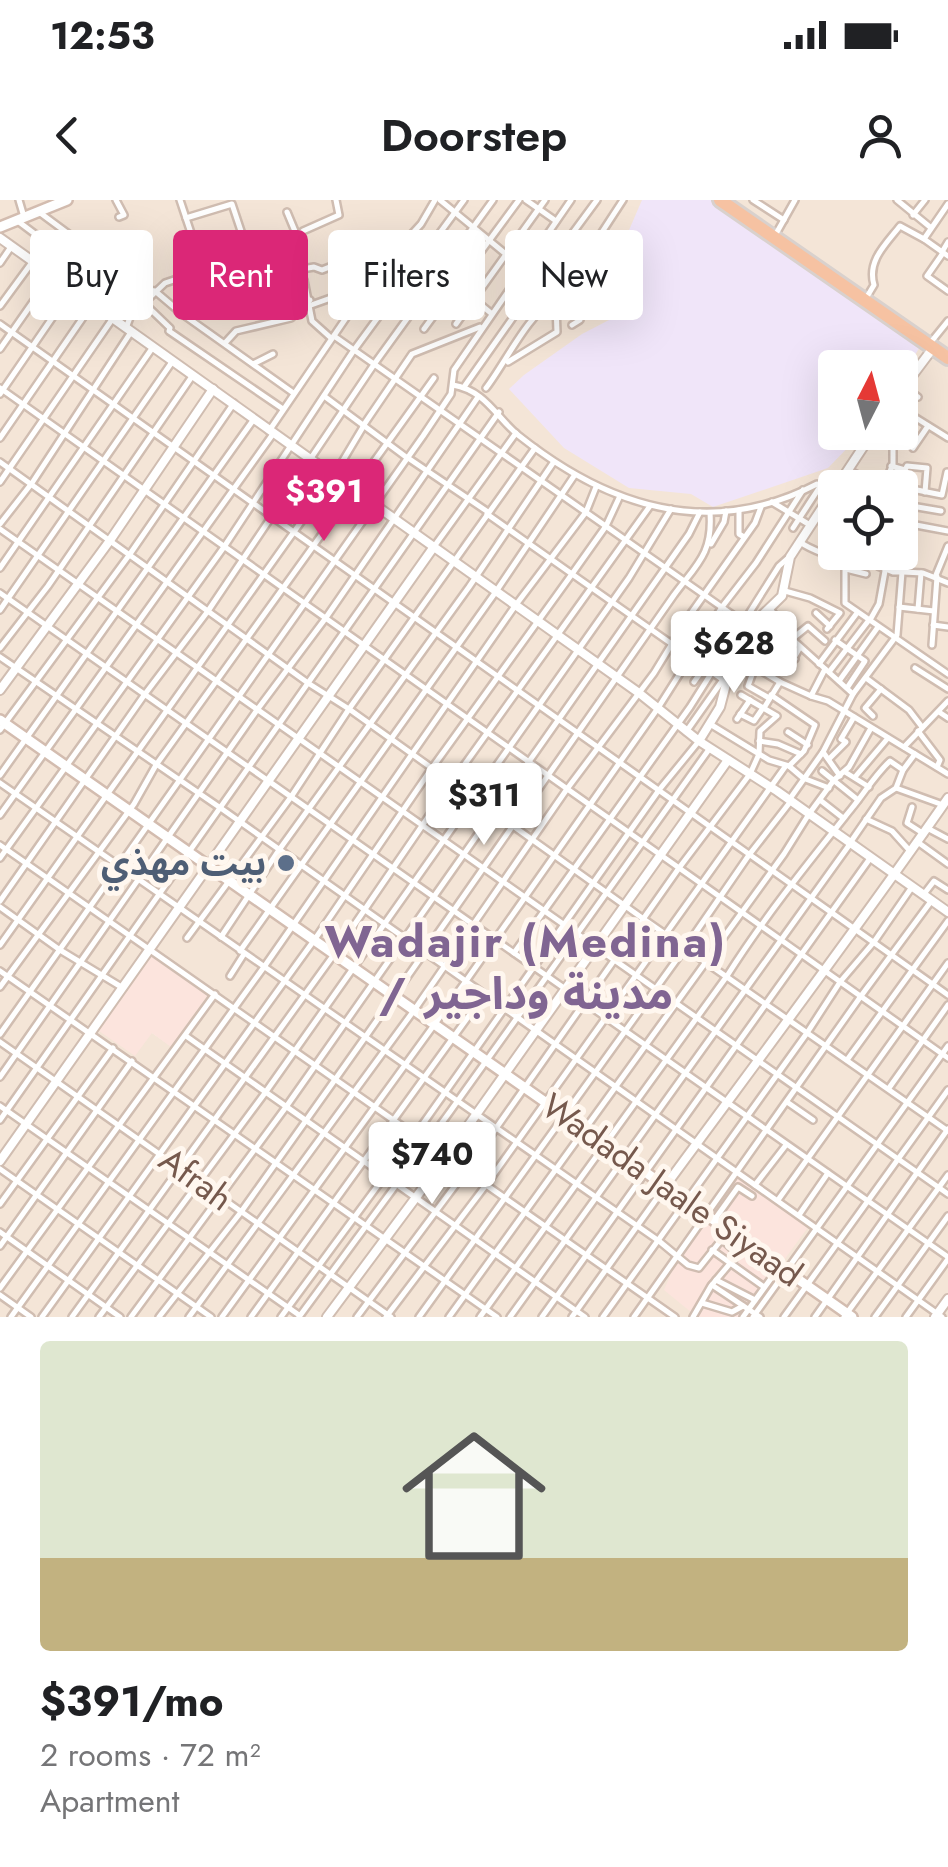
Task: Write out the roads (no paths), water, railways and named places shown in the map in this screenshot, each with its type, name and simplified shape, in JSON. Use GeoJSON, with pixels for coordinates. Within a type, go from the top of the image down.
{"type":"FeatureCollection","features":[{"type":"Feature","properties":{"kind":"highway"},"geometry":{"type":"LineString","coordinates":[[720,200],[948,355]]}},
{"type":"Feature","properties":{"kind":"highway"},"geometry":{"type":"LineString","coordinates":[[732,200],[780,226],[932,344]]}},
{"type":"Feature","properties":{"kind":"main road"},"geometry":{"type":"LineString","coordinates":[[0,226],[66,200]]}},
{"type":"Feature","properties":{"kind":"main road","name":"Wadada Jaale Siyaad"},"geometry":{"type":"LineString","coordinates":[[2,724],[28,738],[395,994],[847,1316]]}},
{"type":"Feature","properties":{"kind":"street"},"geometry":{"type":"LineString","coordinates":[[19,200],[20,219],[33,230]]}},
{"type":"Feature","properties":{"kind":"street"},"geometry":{"type":"LineString","coordinates":[[116,200],[124,215],[119,218]]}},
{"type":"Feature","properties":{"kind":"street"},"geometry":{"type":"LineString","coordinates":[[180,200],[190,230]]}},
{"type":"Feature","properties":{"kind":"street"},"geometry":{"type":"LineString","coordinates":[[304,230],[339,214],[336,200]]}},
{"type":"Feature","properties":{"kind":"street"},"geometry":{"type":"LineString","coordinates":[[415,230],[438,200],[505,253]]}},
{"type":"Feature","properties":{"kind":"street"},"geometry":{"type":"LineString","coordinates":[[442,230],[464,200]]}},
{"type":"Feature","properties":{"kind":"street"},"geometry":{"type":"LineString","coordinates":[[470,230],[493,200]]}},
{"type":"Feature","properties":{"kind":"street"},"geometry":{"type":"LineString","coordinates":[[485,249],[522,200],[556,221]]}},
{"type":"Feature","properties":{"kind":"street"},"geometry":{"type":"LineString","coordinates":[[524,230],[545,200]]}},
{"type":"Feature","properties":{"kind":"street"},"geometry":{"type":"LineString","coordinates":[[550,230],[571,200]]}},
{"type":"Feature","properties":{"kind":"street"},"geometry":{"type":"LineString","coordinates":[[575,230],[598,200]]}},
{"type":"Feature","properties":{"kind":"street"},"geometry":{"type":"LineString","coordinates":[[603,230],[623,200]]}},
{"type":"Feature","properties":{"kind":"street"},"geometry":{"type":"LineString","coordinates":[[754,200],[780,226],[793,203],[780,200]]}},
{"type":"Feature","properties":{"kind":"street"},"geometry":{"type":"LineString","coordinates":[[897,200],[930,227]]}},
{"type":"Feature","properties":{"kind":"street"},"geometry":{"type":"LineString","coordinates":[[913,215],[924,200]]}},
{"type":"Feature","properties":{"kind":"street"},"geometry":{"type":"LineString","coordinates":[[186,218],[232,204],[241,230]]}},
{"type":"Feature","properties":{"kind":"street"},"geometry":{"type":"LineString","coordinates":[[924,239],[948,204]]}},
{"type":"Feature","properties":{"kind":"street"},"geometry":{"type":"LineString","coordinates":[[39,212],[173,306]]}},
{"type":"Feature","properties":{"kind":"street"},"geometry":{"type":"LineString","coordinates":[[287,212],[294,230]]}},
{"type":"Feature","properties":{"kind":"street"},"geometry":{"type":"LineString","coordinates":[[868,296],[874,285],[870,272],[874,260],[900,226],[944,254]]}},
{"type":"Feature","properties":{"kind":"street"},"geometry":{"type":"LineString","coordinates":[[0,238],[30,260]]}},
{"type":"Feature","properties":{"kind":"street"},"geometry":{"type":"LineString","coordinates":[[948,242],[927,276],[948,292]]}},
{"type":"Feature","properties":{"kind":"street"},"geometry":{"type":"LineString","coordinates":[[0,263],[11,246]]}},
{"type":"Feature","properties":{"kind":"street"},"geometry":{"type":"LineString","coordinates":[[485,284],[505,258]]}},
{"type":"Feature","properties":{"kind":"street"},"geometry":{"type":"LineString","coordinates":[[0,306],[30,264]]}},
{"type":"Feature","properties":{"kind":"street"},"geometry":{"type":"LineString","coordinates":[[155,291],[173,280]]}},
{"type":"Feature","properties":{"kind":"street"},"geometry":{"type":"LineString","coordinates":[[308,295],[313,322],[333,337],[461,422],[793,662],[800,647]]}},
{"type":"Feature","properties":{"kind":"street"},"geometry":{"type":"LineString","coordinates":[[0,1034],[441,409],[451,394],[454,370],[505,295]]}},
{"type":"Feature","properties":{"kind":"street"},"geometry":{"type":"LineString","coordinates":[[225,343],[236,331],[291,318],[310,303],[328,298]]}},
{"type":"Feature","properties":{"kind":"street"},"geometry":{"type":"LineString","coordinates":[[0,349],[30,307]]}},
{"type":"Feature","properties":{"kind":"street"},"geometry":{"type":"LineString","coordinates":[[485,309],[492,314]]}},
{"type":"Feature","properties":{"kind":"street"},"geometry":{"type":"LineString","coordinates":[[153,311],[170,328],[169,332],[284,408]]}},
{"type":"Feature","properties":{"kind":"street"},"geometry":{"type":"LineString","coordinates":[[50,320],[1,390],[65,431],[344,634],[945,1056]]}},
{"type":"Feature","properties":{"kind":"street"},"geometry":{"type":"LineString","coordinates":[[0,438],[81,320]]}},
{"type":"Feature","properties":{"kind":"street"},"geometry":{"type":"LineString","coordinates":[[0,482],[112,320]]}},
{"type":"Feature","properties":{"kind":"street"},"geometry":{"type":"LineString","coordinates":[[116,320],[639,693],[686,732],[948,912]]}},
{"type":"Feature","properties":{"kind":"street"},"geometry":{"type":"LineString","coordinates":[[131,320],[93,388],[0,527],[216,683],[948,1194]]}},
{"type":"Feature","properties":{"kind":"street"},"geometry":{"type":"LineString","coordinates":[[192,320],[292,392]]}},
{"type":"Feature","properties":{"kind":"street"},"geometry":{"type":"LineString","coordinates":[[0,815],[204,532],[271,432],[292,392],[345,320]]}},
{"type":"Feature","properties":{"kind":"street"},"geometry":{"type":"LineString","coordinates":[[0,858],[3,847],[67,766],[224,547],[376,320]]}},
{"type":"Feature","properties":{"kind":"street"},"geometry":{"type":"LineString","coordinates":[[123,988],[60,950],[0,904],[273,518],[406,320]]}},
{"type":"Feature","properties":{"kind":"street"},"geometry":{"type":"LineString","coordinates":[[424,329],[431,320]]}},
{"type":"Feature","properties":{"kind":"street"},"geometry":{"type":"LineString","coordinates":[[456,324],[459,320]]}},
{"type":"Feature","properties":{"kind":"street"},"geometry":{"type":"LineString","coordinates":[[464,387],[510,320]]}},
{"type":"Feature","properties":{"kind":"street"},"geometry":{"type":"LineString","coordinates":[[506,363],[557,332],[556,320]]}},
{"type":"Feature","properties":{"kind":"street"},"geometry":{"type":"LineString","coordinates":[[572,325],[580,320]]}},
{"type":"Feature","properties":{"kind":"street"},"geometry":{"type":"LineString","coordinates":[[486,388],[530,321]]}},
{"type":"Feature","properties":{"kind":"street"},"geometry":{"type":"LineString","coordinates":[[918,365],[948,321]]}},
{"type":"Feature","properties":{"kind":"street"},"geometry":{"type":"LineString","coordinates":[[0,324],[948,995]]}},
{"type":"Feature","properties":{"kind":"street"},"geometry":{"type":"LineString","coordinates":[[0,945],[333,477],[414,352],[482,326]]}},
{"type":"Feature","properties":{"kind":"street"},"geometry":{"type":"LineString","coordinates":[[0,568],[154,348]]}},
{"type":"Feature","properties":{"kind":"street"},"geometry":{"type":"LineString","coordinates":[[253,364],[273,354]]}},
{"type":"Feature","properties":{"kind":"street"},"geometry":{"type":"LineString","coordinates":[[0,610],[173,361]]}},
{"type":"Feature","properties":{"kind":"street"},"geometry":{"type":"LineString","coordinates":[[0,648],[59,571],[194,376]]}},
{"type":"Feature","properties":{"kind":"street"},"geometry":{"type":"LineString","coordinates":[[0,987],[434,378]]}},
{"type":"Feature","properties":{"kind":"street"},"geometry":{"type":"LineString","coordinates":[[453,385],[464,387],[499,412],[516,433],[553,463],[619,498],[710,513],[761,507],[818,487]]}},
{"type":"Feature","properties":{"kind":"street"},"geometry":{"type":"LineString","coordinates":[[0,690],[213,389]]}},
{"type":"Feature","properties":{"kind":"street"},"geometry":{"type":"LineString","coordinates":[[324,396],[724,681]]}},
{"type":"Feature","properties":{"kind":"street"},"geometry":{"type":"LineString","coordinates":[[0,1077],[257,710],[356,576],[478,397]]}},
{"type":"Feature","properties":{"kind":"street"},"geometry":{"type":"LineString","coordinates":[[2,724],[130,554],[234,403]]}},
{"type":"Feature","properties":{"kind":"street"},"geometry":{"type":"LineString","coordinates":[[0,1120],[3,1108],[222,809],[499,412]]}},
{"type":"Feature","properties":{"kind":"street"},"geometry":{"type":"LineString","coordinates":[[0,775],[254,419]]}},
{"type":"Feature","properties":{"kind":"street"},"geometry":{"type":"LineString","coordinates":[[918,420],[948,438]]}},
{"type":"Feature","properties":{"kind":"street"},"geometry":{"type":"LineString","coordinates":[[918,441],[928,426]]}},
{"type":"Feature","properties":{"kind":"street"},"geometry":{"type":"LineString","coordinates":[[0,1161],[516,433]]}},
{"type":"Feature","properties":{"kind":"street"},"geometry":{"type":"LineString","coordinates":[[187,938],[291,797],[534,448]]}},
{"type":"Feature","properties":{"kind":"street"},"geometry":{"type":"LineString","coordinates":[[847,470],[861,450]]}},
{"type":"Feature","properties":{"kind":"street"},"geometry":{"type":"LineString","coordinates":[[890,470],[893,450]]}},
{"type":"Feature","properties":{"kind":"street"},"geometry":{"type":"LineString","coordinates":[[0,462],[308,684],[948,1130],[815,1317]]}},
{"type":"Feature","properties":{"kind":"street"},"geometry":{"type":"LineString","coordinates":[[222,937],[279,850],[553,463]]}},
{"type":"Feature","properties":{"kind":"street"},"geometry":{"type":"LineString","coordinates":[[892,466],[906,470],[907,466],[927,468],[925,492]]}},
{"type":"Feature","properties":{"kind":"street"},"geometry":{"type":"LineString","coordinates":[[230,976],[360,781],[496,593],[574,476]]}},
{"type":"Feature","properties":{"kind":"street"},"geometry":{"type":"LineString","coordinates":[[918,490],[942,495],[947,476]]}},
{"type":"Feature","properties":{"kind":"street"},"geometry":{"type":"LineString","coordinates":[[11,1317],[264,968],[515,606],[586,512],[596,488]]}},
{"type":"Feature","properties":{"kind":"street"},"geometry":{"type":"LineString","coordinates":[[222,1317],[658,708],[803,490]]}},
{"type":"Feature","properties":{"kind":"street"},"geometry":{"type":"LineString","coordinates":[[792,528],[818,490]]}},
{"type":"Feature","properties":{"kind":"street"},"geometry":{"type":"LineString","coordinates":[[42,1317],[375,854],[606,526],[619,498]]}},
{"type":"Feature","properties":{"kind":"street"},"geometry":{"type":"LineString","coordinates":[[772,502],[810,525]]}},
{"type":"Feature","properties":{"kind":"street"},"geometry":{"type":"LineString","coordinates":[[72,1317],[336,953],[452,782],[650,506]]}},
{"type":"Feature","properties":{"kind":"street"},"geometry":{"type":"LineString","coordinates":[[189,1317],[355,1093],[639,693],[761,507]]}},
{"type":"Feature","properties":{"kind":"street"},"geometry":{"type":"LineString","coordinates":[[918,507],[942,512]]}},
{"type":"Feature","properties":{"kind":"street"},"geometry":{"type":"LineString","coordinates":[[100,1317],[266,1093],[645,554],[671,509]]}},
{"type":"Feature","properties":{"kind":"street"},"geometry":{"type":"LineString","coordinates":[[738,510],[739,534],[744,537]]}},
{"type":"Feature","properties":{"kind":"street"},"geometry":{"type":"LineString","coordinates":[[160,1317],[425,953],[709,546],[724,522],[726,511]]}},
{"type":"Feature","properties":{"kind":"street"},"geometry":{"type":"LineString","coordinates":[[131,1317],[286,1107],[665,569],[700,512]]}},
{"type":"Feature","properties":{"kind":"street"},"geometry":{"type":"LineString","coordinates":[[709,546],[710,513]]}},
{"type":"Feature","properties":{"kind":"street"},"geometry":{"type":"LineString","coordinates":[[686,732],[738,658],[748,626],[780,566],[818,513]]}},
{"type":"Feature","properties":{"kind":"street"},"geometry":{"type":"LineString","coordinates":[[918,525],[948,531]]}},
{"type":"Feature","properties":{"kind":"street"},"geometry":{"type":"LineString","coordinates":[[800,542],[818,552]]}},
{"type":"Feature","properties":{"kind":"street"},"geometry":{"type":"LineString","coordinates":[[932,645],[936,577],[948,546]]}},
{"type":"Feature","properties":{"kind":"street"},"geometry":{"type":"LineString","coordinates":[[514,953],[722,655],[785,591],[790,557]]}},
{"type":"Feature","properties":{"kind":"street"},"geometry":{"type":"LineString","coordinates":[[846,570],[843,600],[948,674]]}},
{"type":"Feature","properties":{"kind":"street"},"geometry":{"type":"LineString","coordinates":[[850,570],[866,574]]}},
{"type":"Feature","properties":{"kind":"street"},"geometry":{"type":"LineString","coordinates":[[824,668],[870,620],[879,604],[885,570],[921,572],[948,582]]}},
{"type":"Feature","properties":{"kind":"street"},"geometry":{"type":"LineString","coordinates":[[850,691],[866,678],[895,638],[902,572]]}},
{"type":"Feature","properties":{"kind":"street"},"geometry":{"type":"LineString","coordinates":[[918,609],[921,572]]}},
{"type":"Feature","properties":{"kind":"street"},"geometry":{"type":"LineString","coordinates":[[785,591],[839,612],[829,627],[816,612]]}},
{"type":"Feature","properties":{"kind":"street"},"geometry":{"type":"LineString","coordinates":[[0,593],[948,1258],[906,1317]]}},
{"type":"Feature","properties":{"kind":"street"},"geometry":{"type":"LineString","coordinates":[[770,607],[792,639],[850,691]]}},
{"type":"Feature","properties":{"kind":"street"},"geometry":{"type":"LineString","coordinates":[[899,607],[934,611]]}},
{"type":"Feature","properties":{"kind":"street"},"geometry":{"type":"LineString","coordinates":[[811,696],[835,640],[857,613]]}},
{"type":"Feature","properties":{"kind":"street"},"geometry":{"type":"LineString","coordinates":[[933,625],[948,627]]}},
{"type":"Feature","properties":{"kind":"street"},"geometry":{"type":"LineString","coordinates":[[792,639],[808,626],[825,640]]}},
{"type":"Feature","properties":{"kind":"street"},"geometry":{"type":"LineString","coordinates":[[839,680],[878,627]]}},
{"type":"Feature","properties":{"kind":"street"},"geometry":{"type":"LineString","coordinates":[[419,1317],[823,752],[865,661],[835,640]]}},
{"type":"Feature","properties":{"kind":"street"},"geometry":{"type":"LineString","coordinates":[[745,643],[756,644],[775,656]]}},
{"type":"Feature","properties":{"kind":"street"},"geometry":{"type":"LineString","coordinates":[[694,682],[710,650],[722,655]]}},
{"type":"Feature","properties":{"kind":"street"},"geometry":{"type":"LineString","coordinates":[[0,657],[222,809],[938,1316],[948,1300]]}},
{"type":"Feature","properties":{"kind":"street"},"geometry":{"type":"LineString","coordinates":[[738,658],[780,682],[828,702],[948,774]]}},
{"type":"Feature","properties":{"kind":"street"},"geometry":{"type":"LineString","coordinates":[[915,668],[948,689]]}},
{"type":"Feature","properties":{"kind":"street"},"geometry":{"type":"LineString","coordinates":[[388,1316],[666,935],[729,842],[808,744],[815,725],[748,686],[752,676]]}},
{"type":"Feature","properties":{"kind":"street"},"geometry":{"type":"LineString","coordinates":[[866,678],[909,710],[940,760],[937,767]]}},
{"type":"Feature","properties":{"kind":"street"},"geometry":{"type":"LineString","coordinates":[[280,1317],[416,1136],[659,790],[699,741],[724,698],[724,681]]}},
{"type":"Feature","properties":{"kind":"street"},"geometry":{"type":"LineString","coordinates":[[750,700],[738,717],[754,721],[780,682]]}},
{"type":"Feature","properties":{"kind":"street"},"geometry":{"type":"LineString","coordinates":[[873,716],[865,708],[881,689]]}},
{"type":"Feature","properties":{"kind":"street"},"geometry":{"type":"LineString","coordinates":[[358,1317],[750,774],[759,754],[760,731],[778,716],[741,694]]}},
{"type":"Feature","properties":{"kind":"street"},"geometry":{"type":"LineString","coordinates":[[904,747],[948,701]]}},
{"type":"Feature","properties":{"kind":"street"},"geometry":{"type":"LineString","coordinates":[[939,712],[948,718]]}},
{"type":"Feature","properties":{"kind":"street"},"geometry":{"type":"LineString","coordinates":[[829,759],[846,742],[841,740],[854,718]]}},
{"type":"Feature","properties":{"kind":"street"},"geometry":{"type":"LineString","coordinates":[[710,724],[803,778],[828,788]]}},
{"type":"Feature","properties":{"kind":"street"},"geometry":{"type":"LineString","coordinates":[[449,1317],[871,728]]}},
{"type":"Feature","properties":{"kind":"street"},"geometry":{"type":"LineString","coordinates":[[788,732],[808,744]]}},
{"type":"Feature","properties":{"kind":"street"},"geometry":{"type":"LineString","coordinates":[[855,778],[888,738]]}},
{"type":"Feature","properties":{"kind":"street"},"geometry":{"type":"LineString","coordinates":[[759,741],[801,754]]}},
{"type":"Feature","properties":{"kind":"street"},"geometry":{"type":"LineString","coordinates":[[3,1108],[300,1317],[710,748]]}},
{"type":"Feature","properties":{"kind":"street"},"geometry":{"type":"LineString","coordinates":[[823,752],[858,800]]}},
{"type":"Feature","properties":{"kind":"street"},"geometry":{"type":"LineString","coordinates":[[510,1317],[748,990],[881,798],[896,788],[915,754]]}},
{"type":"Feature","properties":{"kind":"street"},"geometry":{"type":"LineString","coordinates":[[328,1317],[728,760]]}},
{"type":"Feature","properties":{"kind":"street"},"geometry":{"type":"LineString","coordinates":[[480,1317],[728,976],[760,926],[870,786],[875,774],[890,761],[903,770]]}},
{"type":"Feature","properties":{"kind":"street"},"geometry":{"type":"LineString","coordinates":[[822,771],[855,778],[870,786]]}},
{"type":"Feature","properties":{"kind":"street"},"geometry":{"type":"LineString","coordinates":[[0,783],[659,1241],[688,1265],[698,1268],[722,1239],[738,1254],[714,1282],[694,1317]]}},
{"type":"Feature","properties":{"kind":"street"},"geometry":{"type":"LineString","coordinates":[[574,1314],[822,969],[945,806],[896,788]]}},
{"type":"Feature","properties":{"kind":"street"},"geometry":{"type":"LineString","coordinates":[[820,800],[844,818]]}},
{"type":"Feature","properties":{"kind":"street"},"geometry":{"type":"LineString","coordinates":[[912,808],[907,824],[948,839]]}},
{"type":"Feature","properties":{"kind":"street"},"geometry":{"type":"LineString","coordinates":[[866,819],[892,831],[912,852]]}},
{"type":"Feature","properties":{"kind":"street"},"geometry":{"type":"LineString","coordinates":[[919,843],[948,864]]}},
{"type":"Feature","properties":{"kind":"street"},"geometry":{"type":"LineString","coordinates":[[3,847],[295,1049],[665,1314],[675,1317]]}},
{"type":"Feature","properties":{"kind":"street"},"geometry":{"type":"LineString","coordinates":[[542,1317],[870,858]]}},
{"type":"Feature","properties":{"kind":"street"},"geometry":{"type":"LineString","coordinates":[[924,894],[934,881],[948,890]]}},
{"type":"Feature","properties":{"kind":"street"},"geometry":{"type":"LineString","coordinates":[[603,1317],[808,1033],[840,982],[912,887]]}},
{"type":"Feature","properties":{"kind":"street"},"geometry":{"type":"LineString","coordinates":[[711,1216],[735,1173],[932,900]]}},
{"type":"Feature","properties":{"kind":"street"},"geometry":{"type":"LineString","coordinates":[[847,1060],[948,921]]}},
{"type":"Feature","properties":{"kind":"street"},"geometry":{"type":"LineString","coordinates":[[778,1200],[948,964]]}},
{"type":"Feature","properties":{"kind":"street"},"geometry":{"type":"LineString","coordinates":[[0,971],[497,1317]]}},
{"type":"Feature","properties":{"kind":"street"},"geometry":{"type":"LineString","coordinates":[[32,1317],[0,1292],[216,994]]}},
{"type":"Feature","properties":{"kind":"street"},"geometry":{"type":"LineString","coordinates":[[250,1317],[426,1080],[484,995]]}},
{"type":"Feature","properties":{"kind":"street"},"geometry":{"type":"LineString","coordinates":[[888,1088],[948,1005]]}},
{"type":"Feature","properties":{"kind":"street"},"geometry":{"type":"LineString","coordinates":[[186,1036],[556,1297],[574,1314],[585,1317]]}},
{"type":"Feature","properties":{"kind":"street","name":"Afrah"},"geometry":{"type":"LineString","coordinates":[[0,1042],[388,1316]]}},
{"type":"Feature","properties":{"kind":"street"},"geometry":{"type":"LineString","coordinates":[[714,1282],[756,1316],[945,1056],[948,1046]]}},
{"type":"Feature","properties":{"kind":"street"},"geometry":{"type":"LineString","coordinates":[[0,1204],[113,1048]]}},
{"type":"Feature","properties":{"kind":"street"},"geometry":{"type":"LineString","coordinates":[[0,1246],[3,1234],[36,1195],[132,1061]]}},
{"type":"Feature","properties":{"kind":"street"},"geometry":{"type":"LineString","coordinates":[[784,1317],[948,1090]]}},
{"type":"Feature","properties":{"kind":"street"},"geometry":{"type":"LineString","coordinates":[[787,1102],[813,1120]]}},
{"type":"Feature","properties":{"kind":"street"},"geometry":{"type":"LineString","coordinates":[[755,1185],[786,1145]]}},
{"type":"Feature","properties":{"kind":"street"},"geometry":{"type":"LineString","coordinates":[[0,1168],[211,1317]]}},
{"type":"Feature","properties":{"kind":"street"},"geometry":{"type":"LineString","coordinates":[[799,1215],[828,1172]]}},
{"type":"Feature","properties":{"kind":"street"},"geometry":{"type":"LineString","coordinates":[[847,1316],[948,1175]]}},
{"type":"Feature","properties":{"kind":"street"},"geometry":{"type":"LineString","coordinates":[[634,1317],[711,1216],[738,1188],[752,1196]]}},
{"type":"Feature","properties":{"kind":"street"},"geometry":{"type":"LineString","coordinates":[[875,1317],[948,1216]]}},
{"type":"Feature","properties":{"kind":"street"},"geometry":{"type":"LineString","coordinates":[[3,1234],[120,1317]]}},
{"type":"Feature","properties":{"kind":"street"},"geometry":{"type":"LineString","coordinates":[[712,1250],[764,1287]]}},
{"type":"Feature","properties":{"kind":"street"},"geometry":{"type":"LineString","coordinates":[[702,1302],[732,1312],[746,1308],[775,1273]]}},
{"type":"Feature","properties":{"kind":"street"},"geometry":{"type":"LineString","coordinates":[[714,1282],[756,1300]]}},
{"type":"Feature","properties":{"kind":"street"},"geometry":{"type":"LineString","coordinates":[[743,1317],[746,1308]]}},
{"type":"Feature","properties":{"kind":"place","name":"بيت مهذي"},"geometry":{"type":"Point","coordinates":[286,863]}},
{"type":"Feature","properties":{"kind":"district","name":"Wadajir (Medina) / مدينة وداجير"},"geometry":{"type":"Point","coordinates":[526,967]}}]}
